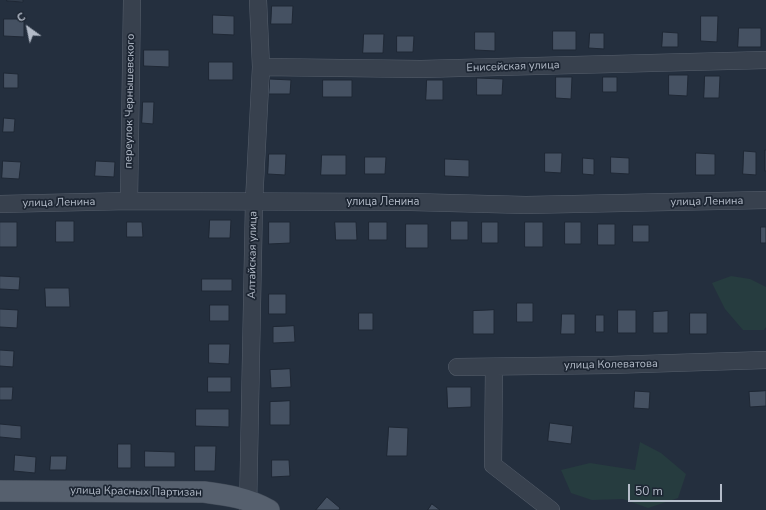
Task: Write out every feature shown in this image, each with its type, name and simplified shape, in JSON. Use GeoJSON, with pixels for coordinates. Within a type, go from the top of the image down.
{"type":"FeatureCollection","features":[{"type":"Feature","properties":{"kind":"main road","name":"улица Красных Партизан"},"geometry":{"type":"LineString","coordinates":[[0,491],[204,492],[227,495],[248,505],[269,510]]}},
{"type":"Feature","properties":{"kind":"street","name":"переулок Чернышевского"},"geometry":{"type":"LineString","coordinates":[[129,201],[132,0]]}},
{"type":"Feature","properties":{"kind":"street","name":"Алтайская улица"},"geometry":{"type":"LineString","coordinates":[[248,505],[254,202],[261,67],[258,0]]}},
{"type":"Feature","properties":{"kind":"street","name":"Енисейская улица"},"geometry":{"type":"LineString","coordinates":[[261,67],[420,69],[766,60]]}},
{"type":"Feature","properties":{"kind":"street","name":"улица Ленина"},"geometry":{"type":"LineString","coordinates":[[0,204],[129,201],[411,202],[526,205],[766,200]]}},
{"type":"Feature","properties":{"kind":"street","name":"улица Колеватова"},"geometry":{"type":"LineString","coordinates":[[456,367],[603,366],[766,360]]}},
{"type":"Feature","properties":{"kind":"street"},"geometry":{"type":"LineString","coordinates":[[494,367],[493,465],[551,510]]}},
{"type":"Feature","properties":{"kind":"green space"},"geometry":{"type":"Polygon","coordinates":[[[731,276],[750,279],[766,287],[766,327],[764,330],[743,330],[725,309],[712,283],[731,276]]]}},
{"type":"Feature","properties":{"kind":"green space"},"geometry":{"type":"Polygon","coordinates":[[[640,442],[661,453],[686,474],[678,498],[648,508],[623,499],[592,500],[571,493],[561,470],[590,463],[635,470],[640,442]]]}},
{"type":"Feature","properties":{"kind":"building"},"geometry":{"type":"Polygon","coordinates":[[[23,0],[23,2],[7,1],[23,0]]]}},
{"type":"Feature","properties":{"kind":"building"},"geometry":{"type":"Polygon","coordinates":[[[272,6],[293,6],[292,24],[271,24],[272,6]]]}},
{"type":"Feature","properties":{"kind":"building"},"geometry":{"type":"Polygon","coordinates":[[[213,15],[234,16],[234,35],[213,34],[213,15]]]}},
{"type":"Feature","properties":{"kind":"building"},"geometry":{"type":"Polygon","coordinates":[[[701,16],[718,16],[717,42],[701,41],[701,16]]]}},
{"type":"Feature","properties":{"kind":"building"},"geometry":{"type":"Polygon","coordinates":[[[4,19],[24,19],[24,37],[4,36],[4,19]]]}},
{"type":"Feature","properties":{"kind":"building"},"geometry":{"type":"Polygon","coordinates":[[[739,28],[761,28],[761,47],[738,47],[739,28]]]}},
{"type":"Feature","properties":{"kind":"building"},"geometry":{"type":"Polygon","coordinates":[[[553,31],[576,31],[576,50],[553,50],[553,31]]]}},
{"type":"Feature","properties":{"kind":"building"},"geometry":{"type":"Polygon","coordinates":[[[475,32],[495,32],[495,51],[475,50],[475,32]]]}},
{"type":"Feature","properties":{"kind":"building"},"geometry":{"type":"Polygon","coordinates":[[[663,32],[678,33],[678,47],[662,47],[663,32]]]}},
{"type":"Feature","properties":{"kind":"building"},"geometry":{"type":"Polygon","coordinates":[[[590,33],[604,33],[604,49],[589,48],[590,33]]]}},
{"type":"Feature","properties":{"kind":"building"},"geometry":{"type":"Polygon","coordinates":[[[364,34],[384,34],[383,53],[363,53],[364,34]]]}},
{"type":"Feature","properties":{"kind":"building"},"geometry":{"type":"Polygon","coordinates":[[[397,36],[414,36],[413,52],[397,52],[397,36]]]}},
{"type":"Feature","properties":{"kind":"building"},"geometry":{"type":"Polygon","coordinates":[[[144,50],[169,50],[169,67],[144,66],[144,50]]]}},
{"type":"Feature","properties":{"kind":"building"},"geometry":{"type":"Polygon","coordinates":[[[209,62],[233,62],[233,80],[209,80],[209,62]]]}},
{"type":"Feature","properties":{"kind":"building"},"geometry":{"type":"Polygon","coordinates":[[[4,73],[18,74],[18,88],[4,88],[4,73]]]}},
{"type":"Feature","properties":{"kind":"building"},"geometry":{"type":"Polygon","coordinates":[[[669,75],[688,75],[687,96],[669,95],[669,75]]]}},
{"type":"Feature","properties":{"kind":"building"},"geometry":{"type":"Polygon","coordinates":[[[705,76],[720,76],[719,98],[704,98],[705,76]]]}},
{"type":"Feature","properties":{"kind":"building"},"geometry":{"type":"Polygon","coordinates":[[[556,77],[572,77],[571,99],[556,98],[556,77]]]}},
{"type":"Feature","properties":{"kind":"building"},"geometry":{"type":"Polygon","coordinates":[[[603,77],[617,77],[617,92],[603,92],[603,77]]]}},
{"type":"Feature","properties":{"kind":"building"},"geometry":{"type":"Polygon","coordinates":[[[477,78],[503,79],[502,95],[477,95],[477,78]]]}},
{"type":"Feature","properties":{"kind":"building"},"geometry":{"type":"Polygon","coordinates":[[[270,79],[291,80],[290,94],[269,94],[270,79]]]}},
{"type":"Feature","properties":{"kind":"building"},"geometry":{"type":"Polygon","coordinates":[[[323,80],[352,80],[352,97],[323,97],[323,80]]]}},
{"type":"Feature","properties":{"kind":"building"},"geometry":{"type":"Polygon","coordinates":[[[427,80],[443,80],[443,100],[426,100],[427,80]]]}},
{"type":"Feature","properties":{"kind":"building"},"geometry":{"type":"Polygon","coordinates":[[[143,102],[154,102],[153,124],[142,123],[143,102]]]}},
{"type":"Feature","properties":{"kind":"building"},"geometry":{"type":"Polygon","coordinates":[[[4,118],[15,119],[14,132],[3,132],[4,118]]]}},
{"type":"Feature","properties":{"kind":"building"},"geometry":{"type":"Polygon","coordinates":[[[766,150],[766,171],[765,171],[766,150]]]}},
{"type":"Feature","properties":{"kind":"building"},"geometry":{"type":"Polygon","coordinates":[[[744,151],[756,152],[756,175],[743,174],[744,151]]]}},
{"type":"Feature","properties":{"kind":"building"},"geometry":{"type":"Polygon","coordinates":[[[545,153],[562,153],[561,173],[545,172],[545,153]]]}},
{"type":"Feature","properties":{"kind":"building"},"geometry":{"type":"Polygon","coordinates":[[[696,153],[715,154],[715,175],[696,175],[696,153]]]}},
{"type":"Feature","properties":{"kind":"building"},"geometry":{"type":"Polygon","coordinates":[[[269,154],[286,154],[285,175],[268,174],[269,154]]]}},
{"type":"Feature","properties":{"kind":"building"},"geometry":{"type":"Polygon","coordinates":[[[322,155],[346,155],[346,175],[321,175],[322,155]]]}},
{"type":"Feature","properties":{"kind":"building"},"geometry":{"type":"Polygon","coordinates":[[[365,157],[386,157],[385,174],[365,174],[365,157]]]}},
{"type":"Feature","properties":{"kind":"building"},"geometry":{"type":"Polygon","coordinates":[[[611,157],[629,158],[629,174],[611,173],[611,157]]]}},
{"type":"Feature","properties":{"kind":"building"},"geometry":{"type":"Polygon","coordinates":[[[583,158],[594,159],[594,175],[583,174],[583,158]]]}},
{"type":"Feature","properties":{"kind":"building"},"geometry":{"type":"Polygon","coordinates":[[[445,159],[469,160],[469,177],[445,176],[445,159]]]}},
{"type":"Feature","properties":{"kind":"building"},"geometry":{"type":"Polygon","coordinates":[[[3,161],[21,162],[19,179],[2,178],[3,161]]]}},
{"type":"Feature","properties":{"kind":"building"},"geometry":{"type":"Polygon","coordinates":[[[96,161],[115,162],[114,177],[95,176],[96,161]]]}},
{"type":"Feature","properties":{"kind":"building"},"geometry":{"type":"Polygon","coordinates":[[[210,220],[231,220],[230,238],[209,238],[210,220]]]}},
{"type":"Feature","properties":{"kind":"building"},"geometry":{"type":"Polygon","coordinates":[[[56,221],[74,221],[74,242],[56,242],[56,221]]]}},
{"type":"Feature","properties":{"kind":"building"},"geometry":{"type":"Polygon","coordinates":[[[451,221],[468,221],[468,240],[451,240],[451,221]]]}},
{"type":"Feature","properties":{"kind":"building"},"geometry":{"type":"Polygon","coordinates":[[[0,222],[17,222],[17,247],[0,247],[0,222]]]}},
{"type":"Feature","properties":{"kind":"building"},"geometry":{"type":"Polygon","coordinates":[[[127,222],[142,222],[143,237],[127,237],[127,222]]]}},
{"type":"Feature","properties":{"kind":"building"},"geometry":{"type":"Polygon","coordinates":[[[269,222],[290,222],[290,243],[269,244],[269,222]]]}},
{"type":"Feature","properties":{"kind":"building"},"geometry":{"type":"Polygon","coordinates":[[[335,222],[356,222],[357,240],[336,240],[335,222]]]}},
{"type":"Feature","properties":{"kind":"building"},"geometry":{"type":"Polygon","coordinates":[[[369,222],[387,222],[387,240],[369,240],[369,222]]]}},
{"type":"Feature","properties":{"kind":"building"},"geometry":{"type":"Polygon","coordinates":[[[482,222],[498,222],[498,243],[482,243],[482,222]]]}},
{"type":"Feature","properties":{"kind":"building"},"geometry":{"type":"Polygon","coordinates":[[[525,222],[543,222],[543,247],[525,247],[525,222]]]}},
{"type":"Feature","properties":{"kind":"building"},"geometry":{"type":"Polygon","coordinates":[[[565,222],[581,222],[581,244],[565,244],[565,222]]]}},
{"type":"Feature","properties":{"kind":"building"},"geometry":{"type":"Polygon","coordinates":[[[406,224],[428,224],[428,248],[406,248],[406,224]]]}},
{"type":"Feature","properties":{"kind":"building"},"geometry":{"type":"Polygon","coordinates":[[[598,224],[615,224],[615,245],[598,245],[598,224]]]}},
{"type":"Feature","properties":{"kind":"building"},"geometry":{"type":"Polygon","coordinates":[[[633,225],[649,225],[649,242],[633,242],[633,225]]]}},
{"type":"Feature","properties":{"kind":"building"},"geometry":{"type":"Polygon","coordinates":[[[761,227],[766,227],[766,243],[761,243],[761,227]]]}},
{"type":"Feature","properties":{"kind":"building"},"geometry":{"type":"Polygon","coordinates":[[[0,276],[20,277],[19,290],[0,289],[0,276]]]}},
{"type":"Feature","properties":{"kind":"building"},"geometry":{"type":"Polygon","coordinates":[[[202,279],[232,279],[232,291],[202,291],[202,279]]]}},
{"type":"Feature","properties":{"kind":"building"},"geometry":{"type":"Polygon","coordinates":[[[45,288],[69,288],[70,307],[46,307],[45,288]]]}},
{"type":"Feature","properties":{"kind":"building"},"geometry":{"type":"Polygon","coordinates":[[[269,294],[286,294],[286,314],[269,314],[269,294]]]}},
{"type":"Feature","properties":{"kind":"building"},"geometry":{"type":"Polygon","coordinates":[[[517,303],[533,303],[533,322],[517,322],[517,303]]]}},
{"type":"Feature","properties":{"kind":"building"},"geometry":{"type":"Polygon","coordinates":[[[210,305],[229,305],[229,321],[210,321],[210,305]]]}},
{"type":"Feature","properties":{"kind":"building"},"geometry":{"type":"Polygon","coordinates":[[[0,309],[18,310],[17,328],[0,327],[0,309]]]}},
{"type":"Feature","properties":{"kind":"building"},"geometry":{"type":"Polygon","coordinates":[[[494,310],[494,334],[473,334],[473,311],[494,310]]]}},
{"type":"Feature","properties":{"kind":"building"},"geometry":{"type":"Polygon","coordinates":[[[618,310],[636,310],[636,333],[618,333],[618,310]]]}},
{"type":"Feature","properties":{"kind":"building"},"geometry":{"type":"Polygon","coordinates":[[[668,311],[668,333],[653,333],[653,312],[668,311]]]}},
{"type":"Feature","properties":{"kind":"building"},"geometry":{"type":"Polygon","coordinates":[[[359,313],[373,313],[373,330],[359,330],[359,313]]]}},
{"type":"Feature","properties":{"kind":"building"},"geometry":{"type":"Polygon","coordinates":[[[690,313],[707,313],[707,334],[690,334],[690,313]]]}},
{"type":"Feature","properties":{"kind":"building"},"geometry":{"type":"Polygon","coordinates":[[[562,314],[575,314],[575,334],[561,334],[562,314]]]}},
{"type":"Feature","properties":{"kind":"building"},"geometry":{"type":"Polygon","coordinates":[[[596,315],[604,315],[604,332],[596,332],[596,315]]]}},
{"type":"Feature","properties":{"kind":"building"},"geometry":{"type":"Polygon","coordinates":[[[294,326],[295,342],[273,343],[273,327],[294,326]]]}},
{"type":"Feature","properties":{"kind":"building"},"geometry":{"type":"Polygon","coordinates":[[[209,344],[230,344],[229,364],[209,363],[209,344]]]}},
{"type":"Feature","properties":{"kind":"building"},"geometry":{"type":"Polygon","coordinates":[[[0,350],[14,351],[13,367],[0,366],[0,350]]]}},
{"type":"Feature","properties":{"kind":"building"},"geometry":{"type":"Polygon","coordinates":[[[290,369],[291,387],[271,388],[270,370],[290,369]]]}},
{"type":"Feature","properties":{"kind":"building"},"geometry":{"type":"Polygon","coordinates":[[[208,377],[231,377],[231,392],[208,392],[208,377]]]}},
{"type":"Feature","properties":{"kind":"building"},"geometry":{"type":"Polygon","coordinates":[[[0,387],[13,387],[12,400],[0,400],[0,387]]]}},
{"type":"Feature","properties":{"kind":"building"},"geometry":{"type":"Polygon","coordinates":[[[447,387],[471,387],[471,407],[448,408],[447,387]]]}},
{"type":"Feature","properties":{"kind":"building"},"geometry":{"type":"Polygon","coordinates":[[[635,391],[650,392],[649,409],[634,408],[635,391]]]}},
{"type":"Feature","properties":{"kind":"building"},"geometry":{"type":"Polygon","coordinates":[[[766,391],[766,406],[750,407],[749,392],[766,391]]]}},
{"type":"Feature","properties":{"kind":"building"},"geometry":{"type":"Polygon","coordinates":[[[290,401],[290,425],[270,425],[270,402],[290,401]]]}},
{"type":"Feature","properties":{"kind":"building"},"geometry":{"type":"Polygon","coordinates":[[[196,409],[229,409],[229,427],[196,426],[196,409]]]}},
{"type":"Feature","properties":{"kind":"building"},"geometry":{"type":"Polygon","coordinates":[[[550,423],[573,426],[571,444],[548,441],[550,423]]]}},
{"type":"Feature","properties":{"kind":"building"},"geometry":{"type":"Polygon","coordinates":[[[0,424],[21,426],[21,439],[0,437],[0,424]]]}},
{"type":"Feature","properties":{"kind":"building"},"geometry":{"type":"Polygon","coordinates":[[[389,427],[408,428],[407,456],[387,456],[389,427]]]}},
{"type":"Feature","properties":{"kind":"building"},"geometry":{"type":"Polygon","coordinates":[[[118,444],[131,444],[131,468],[118,468],[118,444]]]}},
{"type":"Feature","properties":{"kind":"building"},"geometry":{"type":"Polygon","coordinates":[[[195,446],[216,446],[215,471],[195,471],[195,446]]]}},
{"type":"Feature","properties":{"kind":"building"},"geometry":{"type":"Polygon","coordinates":[[[145,451],[175,452],[175,467],[145,467],[145,451]]]}},
{"type":"Feature","properties":{"kind":"building"},"geometry":{"type":"Polygon","coordinates":[[[15,455],[36,457],[35,473],[14,471],[15,455]]]}},
{"type":"Feature","properties":{"kind":"building"},"geometry":{"type":"Polygon","coordinates":[[[51,456],[67,456],[66,470],[50,470],[51,456]]]}},
{"type":"Feature","properties":{"kind":"building"},"geometry":{"type":"Polygon","coordinates":[[[272,460],[289,460],[290,476],[272,477],[272,460]]]}},
{"type":"Feature","properties":{"kind":"building"},"geometry":{"type":"Polygon","coordinates":[[[327,497],[340,508],[339,510],[316,510],[327,497]]]}},
{"type":"Feature","properties":{"kind":"building"},"geometry":{"type":"Polygon","coordinates":[[[432,504],[440,510],[428,510],[432,504]]]}}]}
